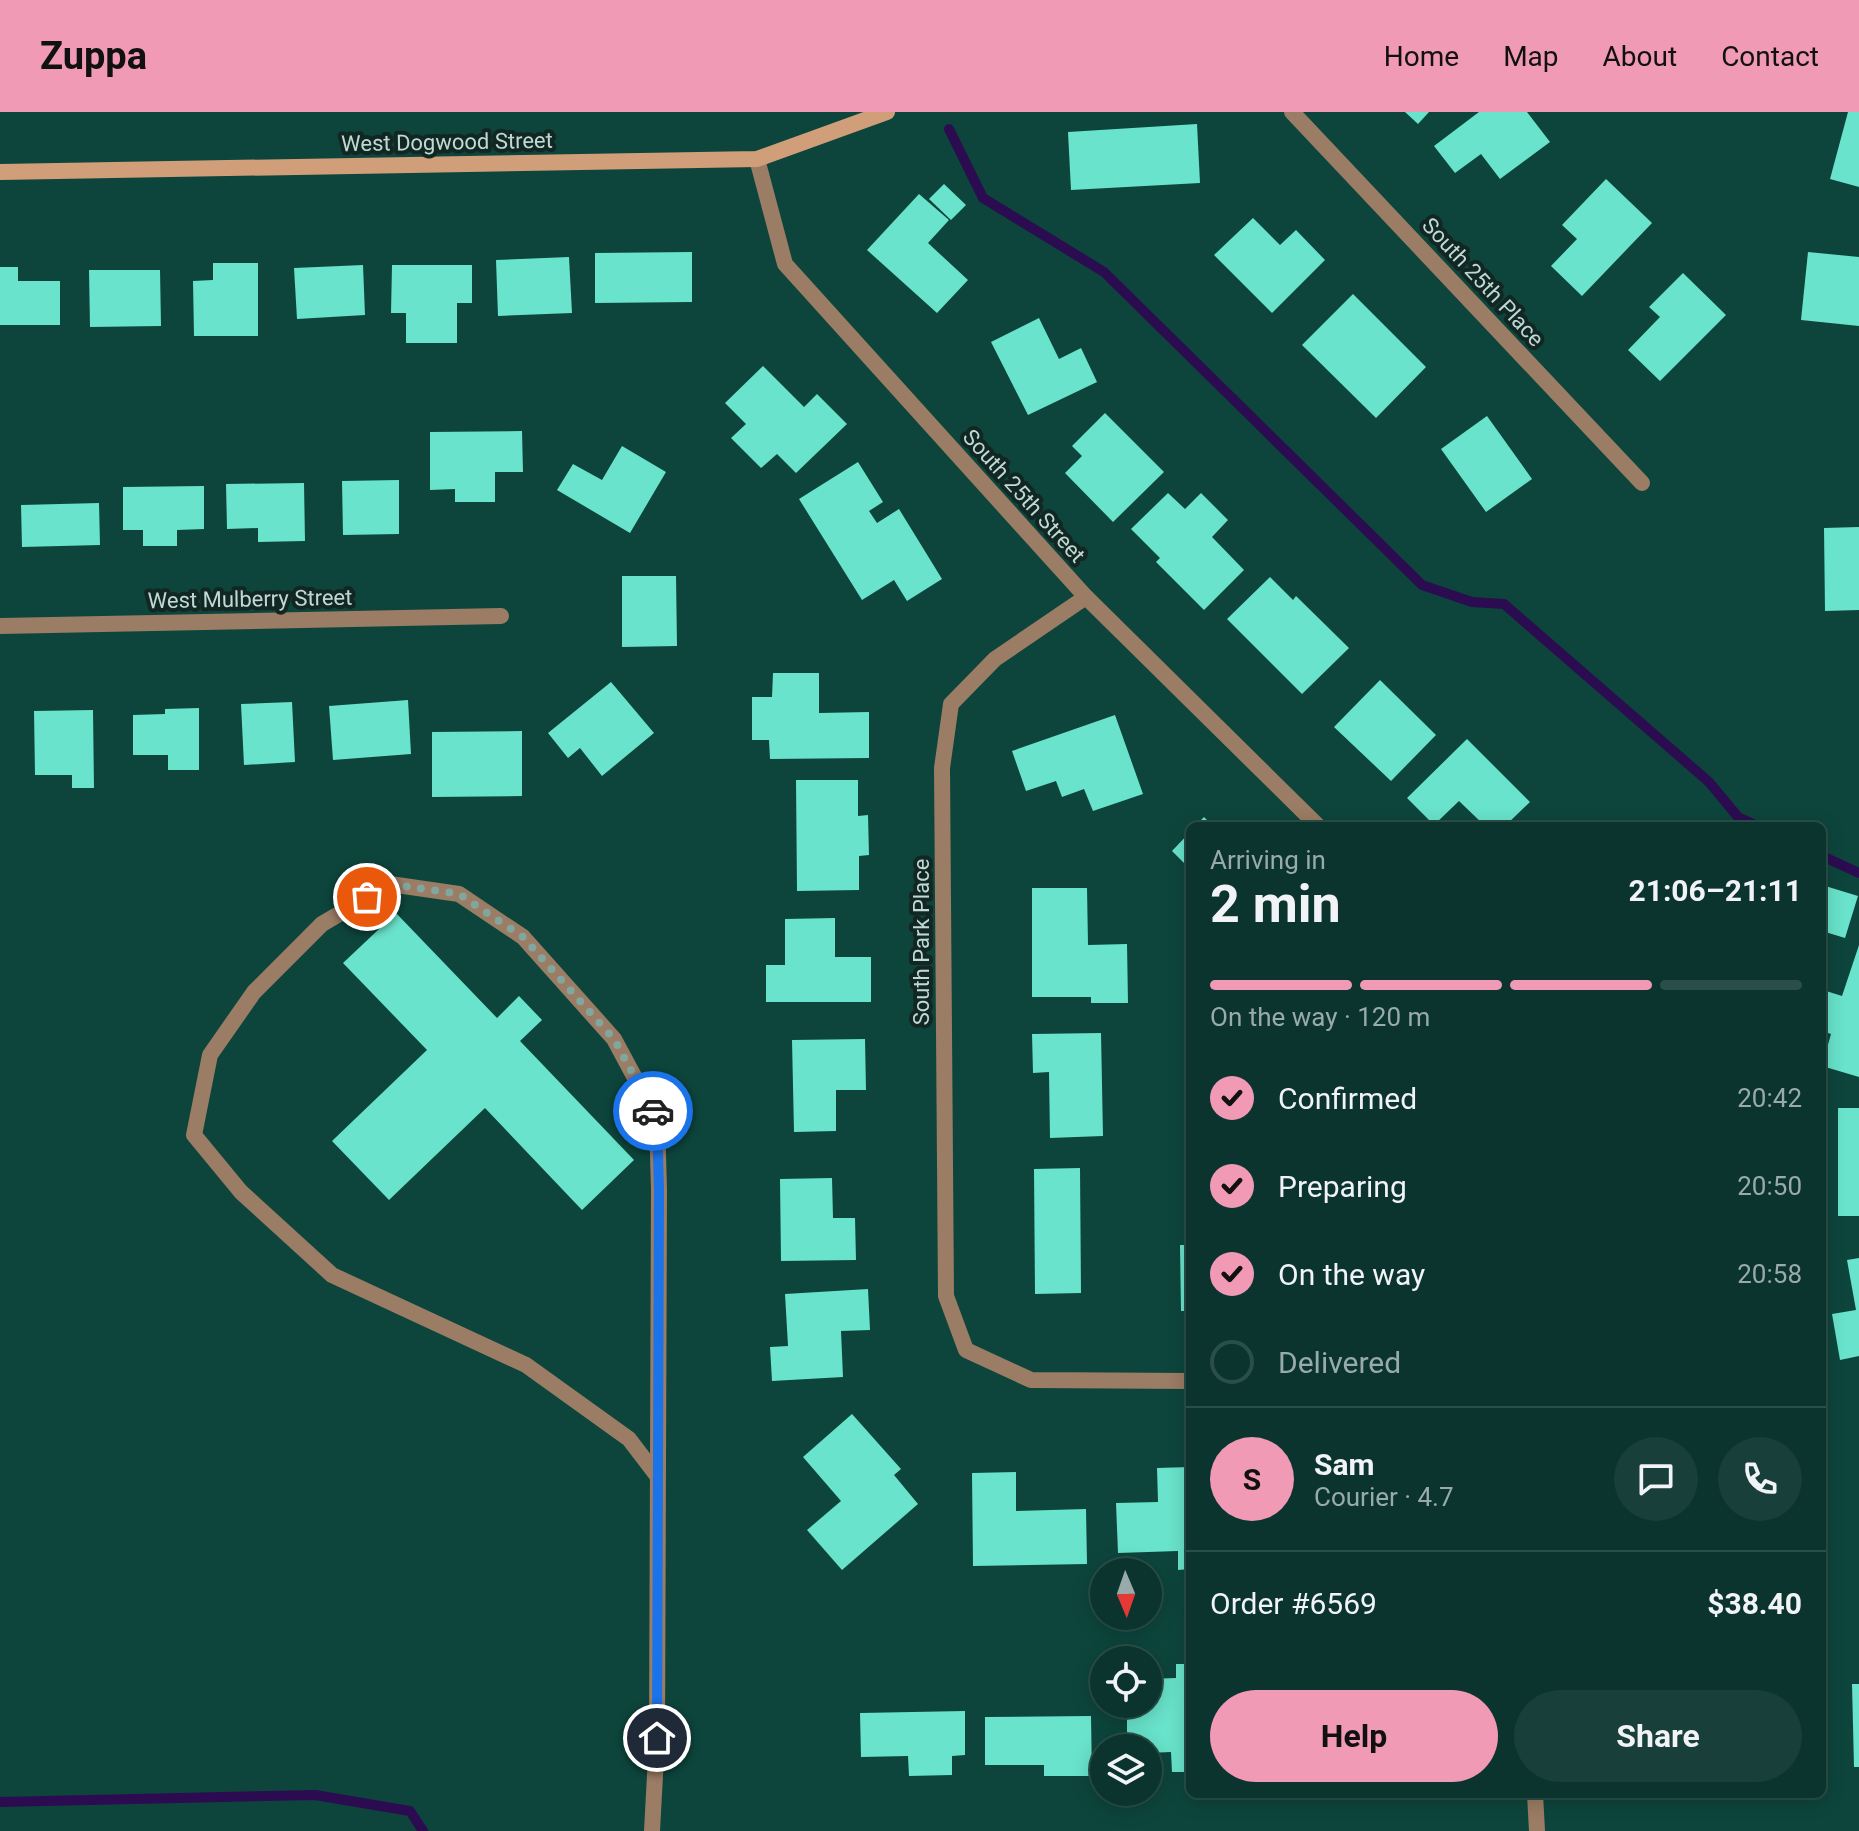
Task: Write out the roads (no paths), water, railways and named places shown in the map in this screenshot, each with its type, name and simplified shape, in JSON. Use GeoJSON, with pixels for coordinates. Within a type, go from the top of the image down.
{"type":"FeatureCollection","features":[{"type":"Feature","properties":{"kind":"street","name":"West Dogwood Street"},"geometry":{"type":"LineString","coordinates":[[0,172],[757,159],[887,112]]}},
{"type":"Feature","properties":{"kind":"street","name":"South 25th Place"},"geometry":{"type":"LineString","coordinates":[[1292,112],[1642,483]]}},
{"type":"Feature","properties":{"kind":"street","name":"South 25th Street"},"geometry":{"type":"LineString","coordinates":[[757,159],[785,264],[1086,597],[1314,822]]}},
{"type":"Feature","properties":{"kind":"street","name":"South Park Place"},"geometry":{"type":"LineString","coordinates":[[1086,597],[995,659],[951,704],[942,768],[946,1296],[966,1350],[1031,1380],[1186,1381]]}},
{"type":"Feature","properties":{"kind":"street","name":"West Mulberry Street"},"geometry":{"type":"LineString","coordinates":[[0,626],[501,616]]}},
{"type":"Feature","properties":{"kind":"street"},"geometry":{"type":"LineString","coordinates":[[652,1831],[657,1738],[658,1477],[657,1119],[614,1039],[523,937],[459,894],[390,884],[322,924],[254,992],[210,1055],[194,1135],[241,1192],[332,1275],[526,1365],[629,1439],[658,1477]]}},
{"type":"Feature","properties":{"kind":"street"},"geometry":{"type":"LineString","coordinates":[[1535,1798],[1537,1831]]}},
{"type":"Feature","properties":{"kind":"waterway"},"geometry":{"type":"LineString","coordinates":[[949,129],[983,198],[1104,272],[1422,585],[1472,602],[1504,604],[1709,782],[1738,817],[1749,822]]}},
{"type":"Feature","properties":{"kind":"waterway"},"geometry":{"type":"LineString","coordinates":[[1826,858],[1859,873]]}},
{"type":"Feature","properties":{"kind":"waterway"},"geometry":{"type":"LineString","coordinates":[[0,1802],[315,1795],[410,1811],[423,1831]]}}]}
